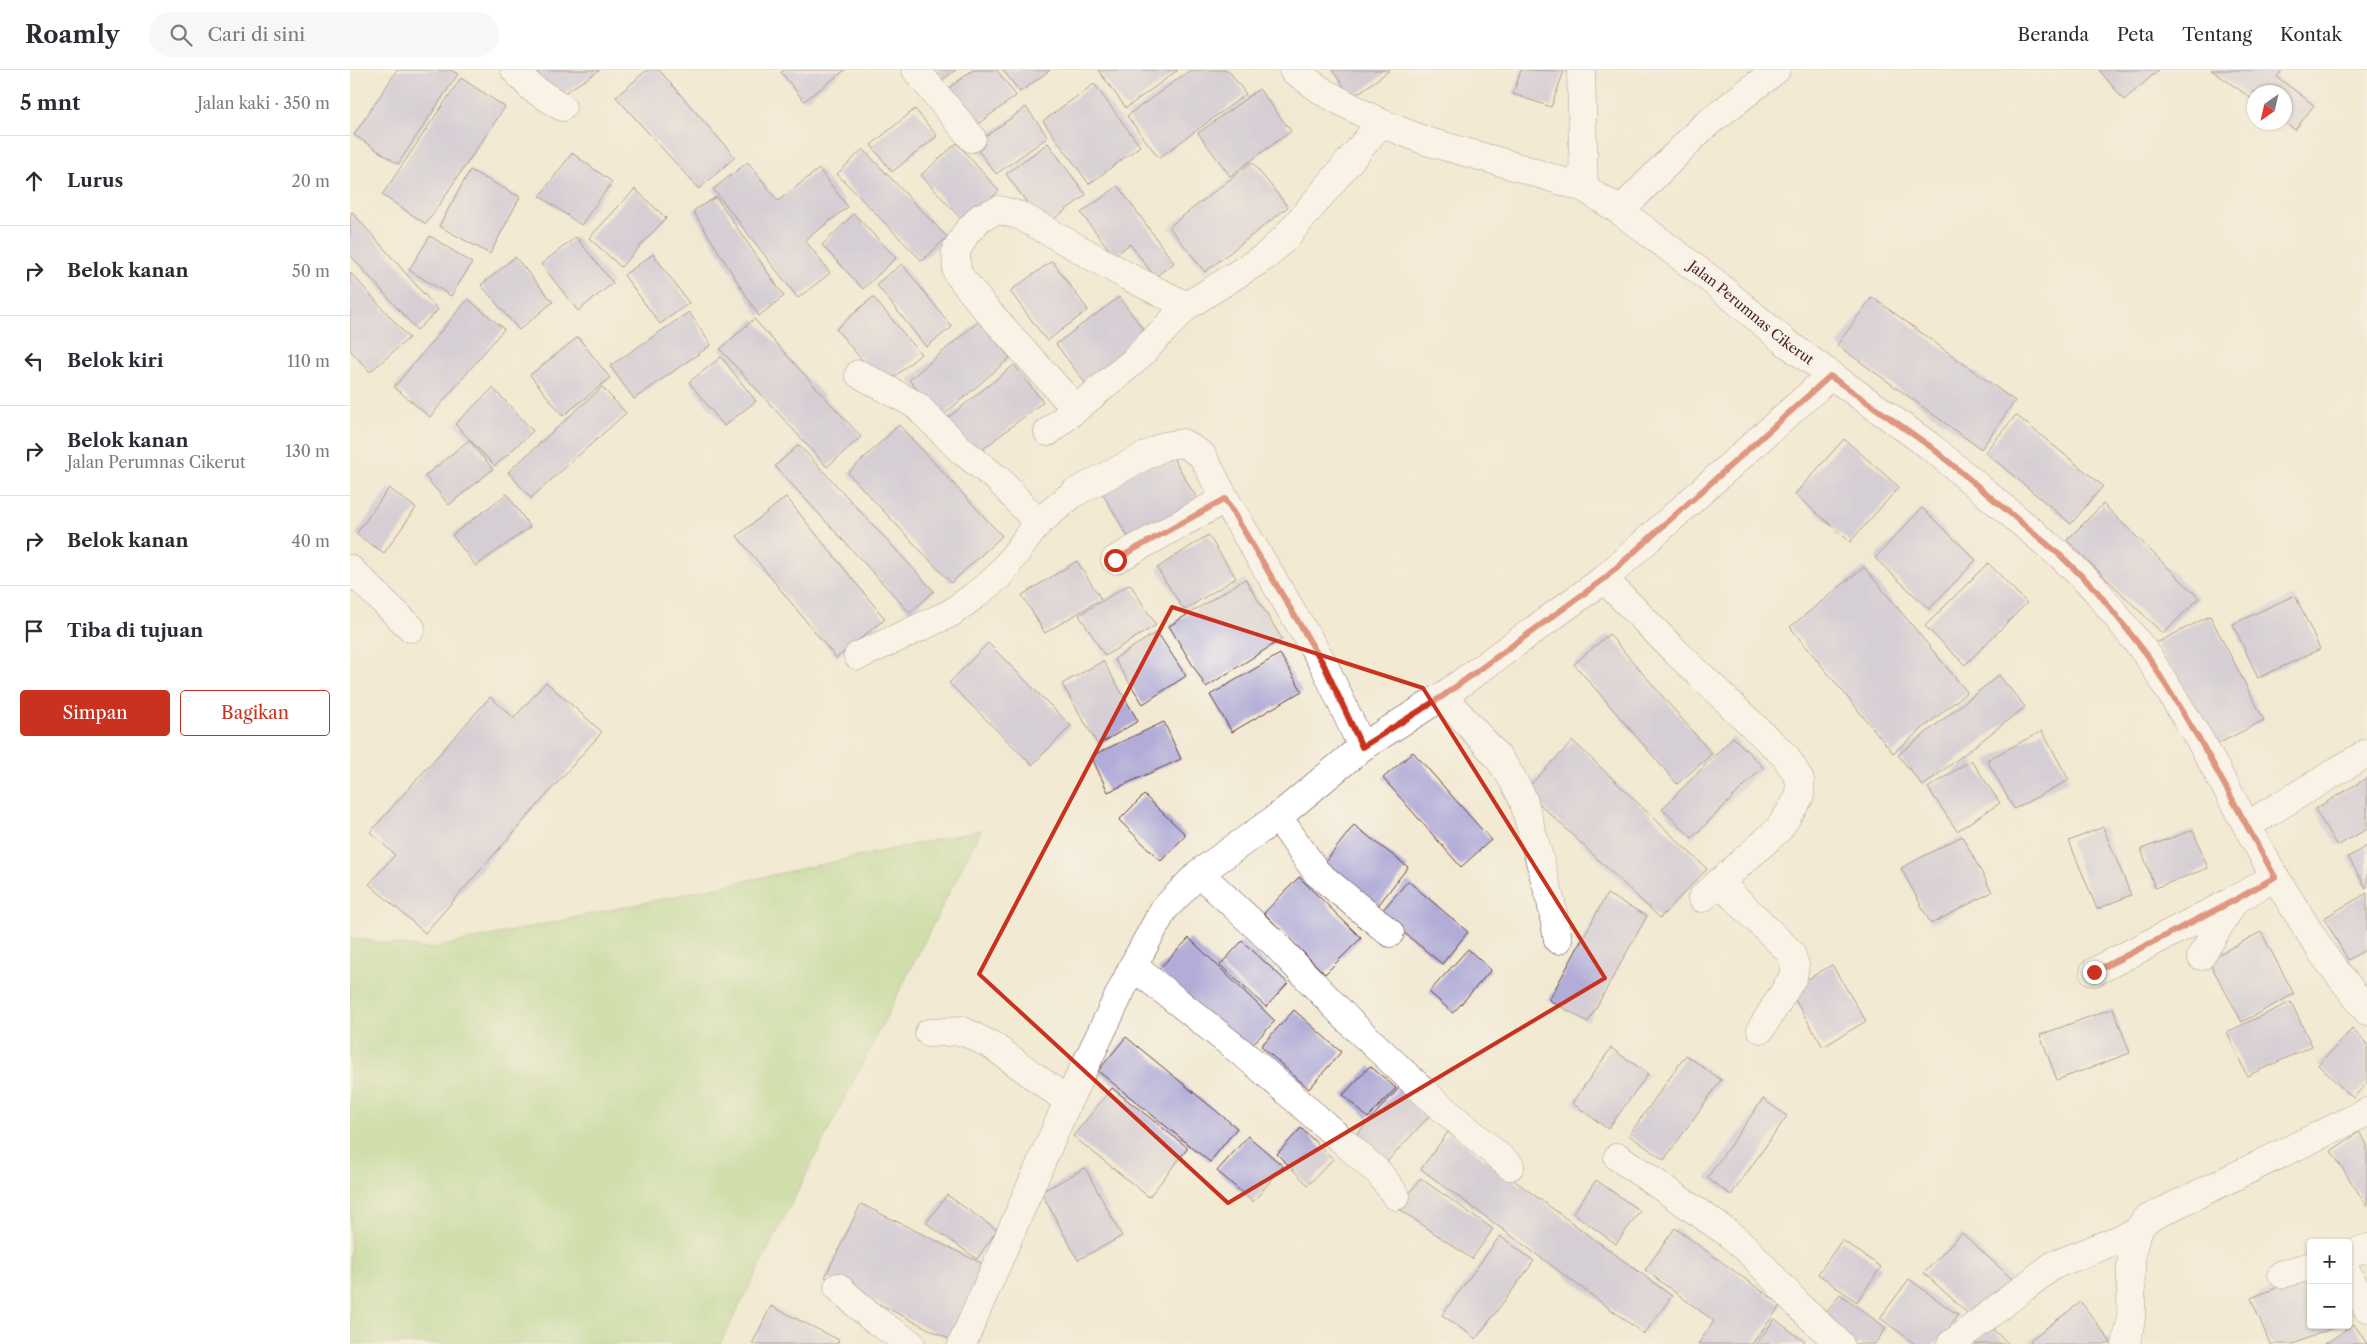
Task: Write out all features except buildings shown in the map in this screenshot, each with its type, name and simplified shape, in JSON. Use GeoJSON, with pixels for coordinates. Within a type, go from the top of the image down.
{"type":"FeatureCollection","features":[{"type":"Feature","properties":{"kind":"street"},"geometry":{"type":"LineString","coordinates":[[514,70],[532,88],[562,107]]}},
{"type":"Feature","properties":{"kind":"street"},"geometry":{"type":"LineString","coordinates":[[916,70],[972,138]]}},
{"type":"Feature","properties":{"kind":"street","name":"Jalan Perumnas Cikerut"},"geometry":{"type":"LineString","coordinates":[[1293,70],[1325,93],[1381,123],[1426,141],[1584,188],[1620,211],[1714,282],[1784,341],[1830,376],[1931,447],[2060,555],[2096,590],[2148,656],[2202,744],[2275,877],[2323,954],[2367,1011]]}},
{"type":"Feature","properties":{"kind":"street"},"geometry":{"type":"LineString","coordinates":[[1581,70],[1584,188]]}},
{"type":"Feature","properties":{"kind":"street"},"geometry":{"type":"LineString","coordinates":[[1620,211],[1703,127],[1776,70]]}},
{"type":"Feature","properties":{"kind":"street"},"geometry":{"type":"LineString","coordinates":[[1048,432],[1134,361],[1187,306],[1266,256],[1287,236],[1381,123]]}},
{"type":"Feature","properties":{"kind":"street"},"geometry":{"type":"LineString","coordinates":[[1076,409],[1009,336],[957,273],[956,251],[966,233],[981,217],[999,210],[1021,216],[1126,276],[1187,306]]}},
{"type":"Feature","properties":{"kind":"street"},"geometry":{"type":"LineString","coordinates":[[859,374],[916,405],[961,450],[999,480],[1038,523]]}},
{"type":"Feature","properties":{"kind":"street"},"geometry":{"type":"LineString","coordinates":[[962,1344],[1068,1101],[1133,966],[1164,909],[1199,873],[1278,817],[1362,747],[1443,696],[1604,579],[1830,376]]}},
{"type":"Feature","properties":{"kind":"street"},"geometry":{"type":"LineString","coordinates":[[858,656],[951,613],[974,596],[999,576],[1038,523],[1074,492],[1164,446],[1182,443],[1202,455],[1225,499],[1330,676],[1362,747]]}},
{"type":"Feature","properties":{"kind":"street"},"geometry":{"type":"LineString","coordinates":[[1115,560],[1225,499]]}},
{"type":"Feature","properties":{"kind":"street"},"geometry":{"type":"LineString","coordinates":[[350,569],[411,628]]}},
{"type":"Feature","properties":{"kind":"street"},"geometry":{"type":"LineString","coordinates":[[1604,579],[1677,653],[1786,757],[1800,780],[1800,796],[1779,830],[1711,890],[1791,953],[1795,965],[1792,977],[1761,1028]]}},
{"type":"Feature","properties":{"kind":"street"},"geometry":{"type":"LineString","coordinates":[[1443,696],[1497,756],[1524,799],[1551,902],[1558,940]]}},
{"type":"Feature","properties":{"kind":"street"},"geometry":{"type":"LineString","coordinates":[[2248,825],[2367,753]]}},
{"type":"Feature","properties":{"kind":"street"},"geometry":{"type":"LineString","coordinates":[[1278,817],[1317,873],[1390,933]]}},
{"type":"Feature","properties":{"kind":"street"},"geometry":{"type":"LineString","coordinates":[[1199,873],[1273,942],[1353,1026],[1434,1101],[1510,1166]]}},
{"type":"Feature","properties":{"kind":"street"},"geometry":{"type":"LineString","coordinates":[[2094,972],[2235,900],[2275,877]]}},
{"type":"Feature","properties":{"kind":"street"},"geometry":{"type":"LineString","coordinates":[[2201,956],[2235,900]]}},
{"type":"Feature","properties":{"kind":"street"},"geometry":{"type":"LineString","coordinates":[[1133,966],[1257,1065],[1379,1173],[1396,1196]]}},
{"type":"Feature","properties":{"kind":"street"},"geometry":{"type":"LineString","coordinates":[[928,1033],[963,1030],[993,1046],[1068,1101]]}},
{"type":"Feature","properties":{"kind":"street"},"geometry":{"type":"LineString","coordinates":[[2126,1344],[2131,1320],[2133,1246],[2137,1232],[2145,1220],[2367,1112]]}},
{"type":"Feature","properties":{"kind":"street"},"geometry":{"type":"LineString","coordinates":[[1618,1157],[1728,1233],[1747,1249],[1802,1309],[1840,1344]]}},
{"type":"Feature","properties":{"kind":"street"},"geometry":{"type":"LineString","coordinates":[[1952,1344],[2052,1266],[2137,1232]]}},
{"type":"Feature","properties":{"kind":"street"},"geometry":{"type":"LineString","coordinates":[[2352,1253],[2367,1248]]}},
{"type":"Feature","properties":{"kind":"street"},"geometry":{"type":"LineString","coordinates":[[2282,1274],[2307,1267]]}},
{"type":"Feature","properties":{"kind":"street"},"geometry":{"type":"LineString","coordinates":[[2352,1282],[2367,1308]]}},
{"type":"Feature","properties":{"kind":"street"},"geometry":{"type":"LineString","coordinates":[[838,1287],[873,1319],[910,1344]]}},
{"type":"Feature","properties":{"kind":"highlighted area"},"geometry":{"type":"Polygon","coordinates":[[[1172,607],[1423,688],[1605,978],[1228,1203],[979,974],[1172,607]]]}},
{"type":"Feature","properties":{"kind":"green space"},"geometry":{"type":"Polygon","coordinates":[[[981,830],[720,1344],[350,1344],[350,938],[429,949],[981,830]]]}},
{"type":"Feature","properties":{"kind":"route"},"geometry":{"type":"LineString","coordinates":[[1115,560],[1225,499],[1324,665],[1336,687],[1362,747],[1443,696],[1604,579],[1830,376],[1931,447],[2060,555],[2096,590],[2148,656],[2202,744],[2275,877],[2235,900],[2094,972]]}}]}
